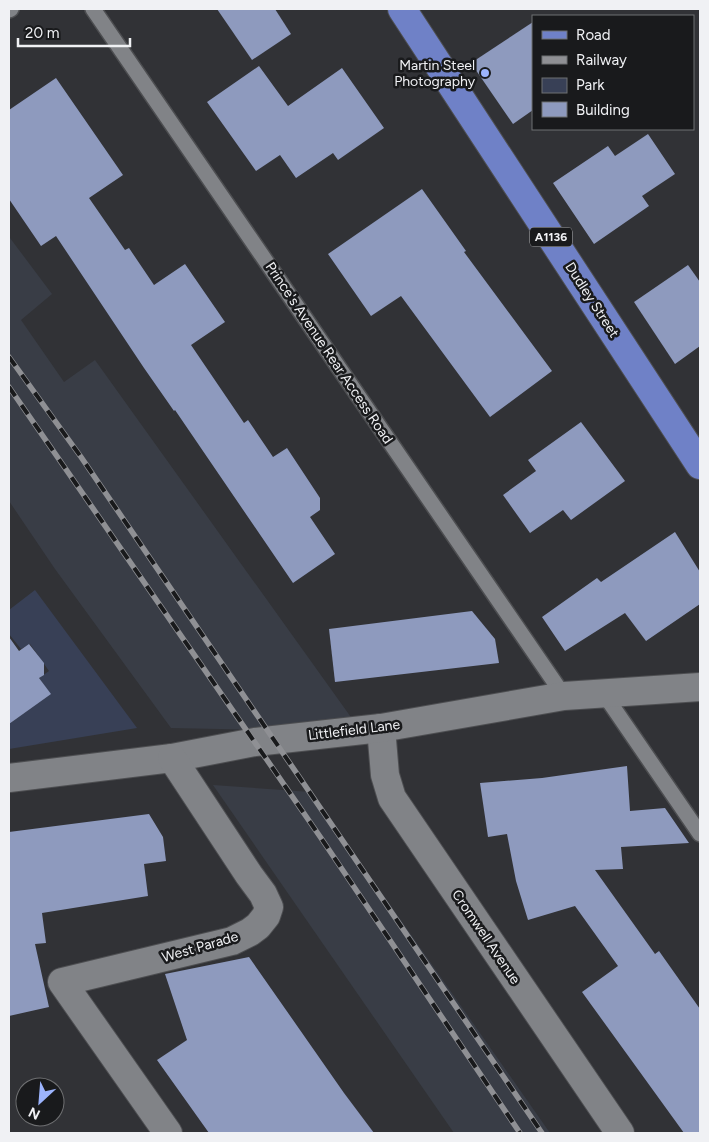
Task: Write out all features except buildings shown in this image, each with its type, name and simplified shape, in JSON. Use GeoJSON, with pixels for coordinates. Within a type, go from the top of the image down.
{"type":"FeatureCollection","features":[{"type":"Feature","properties":{"kind":"main road","name":"Dudley Street"},"geometry":{"type":"LineString","coordinates":[[402,9],[700,465]]}},
{"type":"Feature","properties":{"kind":"street","name":"Littlefield Lane"},"geometry":{"type":"LineString","coordinates":[[9,778],[172,758],[255,742],[381,728],[564,696],[700,688]]}},
{"type":"Feature","properties":{"kind":"street","name":"Cromwell Avenue"},"geometry":{"type":"LineString","coordinates":[[381,728],[385,775],[392,798],[620,1133]]}},
{"type":"Feature","properties":{"kind":"street","name":"West Parade"},"geometry":{"type":"LineString","coordinates":[[168,1133],[62,982],[232,941],[254,929],[266,916],[269,907],[263,894],[172,758]]}},
{"type":"Feature","properties":{"kind":"lane","name":"Prince's Avenue Rear Access Road"},"geometry":{"type":"LineString","coordinates":[[93,9],[564,696]]}},
{"type":"Feature","properties":{"kind":"lane"},"geometry":{"type":"LineString","coordinates":[[604,694],[700,834]]}},
{"type":"Feature","properties":{"kind":"shaded area"},"geometry":{"type":"Polygon","coordinates":[[[10,238],[52,294],[21,320],[64,382],[95,360],[353,720],[270,730],[171,728],[55,569],[9,501],[10,238]]]}},
{"type":"Feature","properties":{"kind":"shaded area"},"geometry":{"type":"Polygon","coordinates":[[[213,785],[311,792],[550,1133],[454,1133],[213,785]]]}},
{"type":"Feature","properties":{"kind":"green space"},"geometry":{"type":"Polygon","coordinates":[[[35,590],[137,728],[9,749],[9,724],[50,694],[39,678],[49,671],[30,644],[21,649],[9,634],[9,610],[35,590]]]}},
{"type":"Feature","properties":{"kind":"railway"},"geometry":{"type":"LineString","coordinates":[[9,357],[81,457],[542,1133]]}},
{"type":"Feature","properties":{"kind":"railway"},"geometry":{"type":"LineString","coordinates":[[9,387],[321,838],[520,1133]]}},
{"type":"Feature","properties":{"kind":"place","name":"Martin Steel Photography"},"geometry":{"type":"Point","coordinates":[485,73]}}]}
